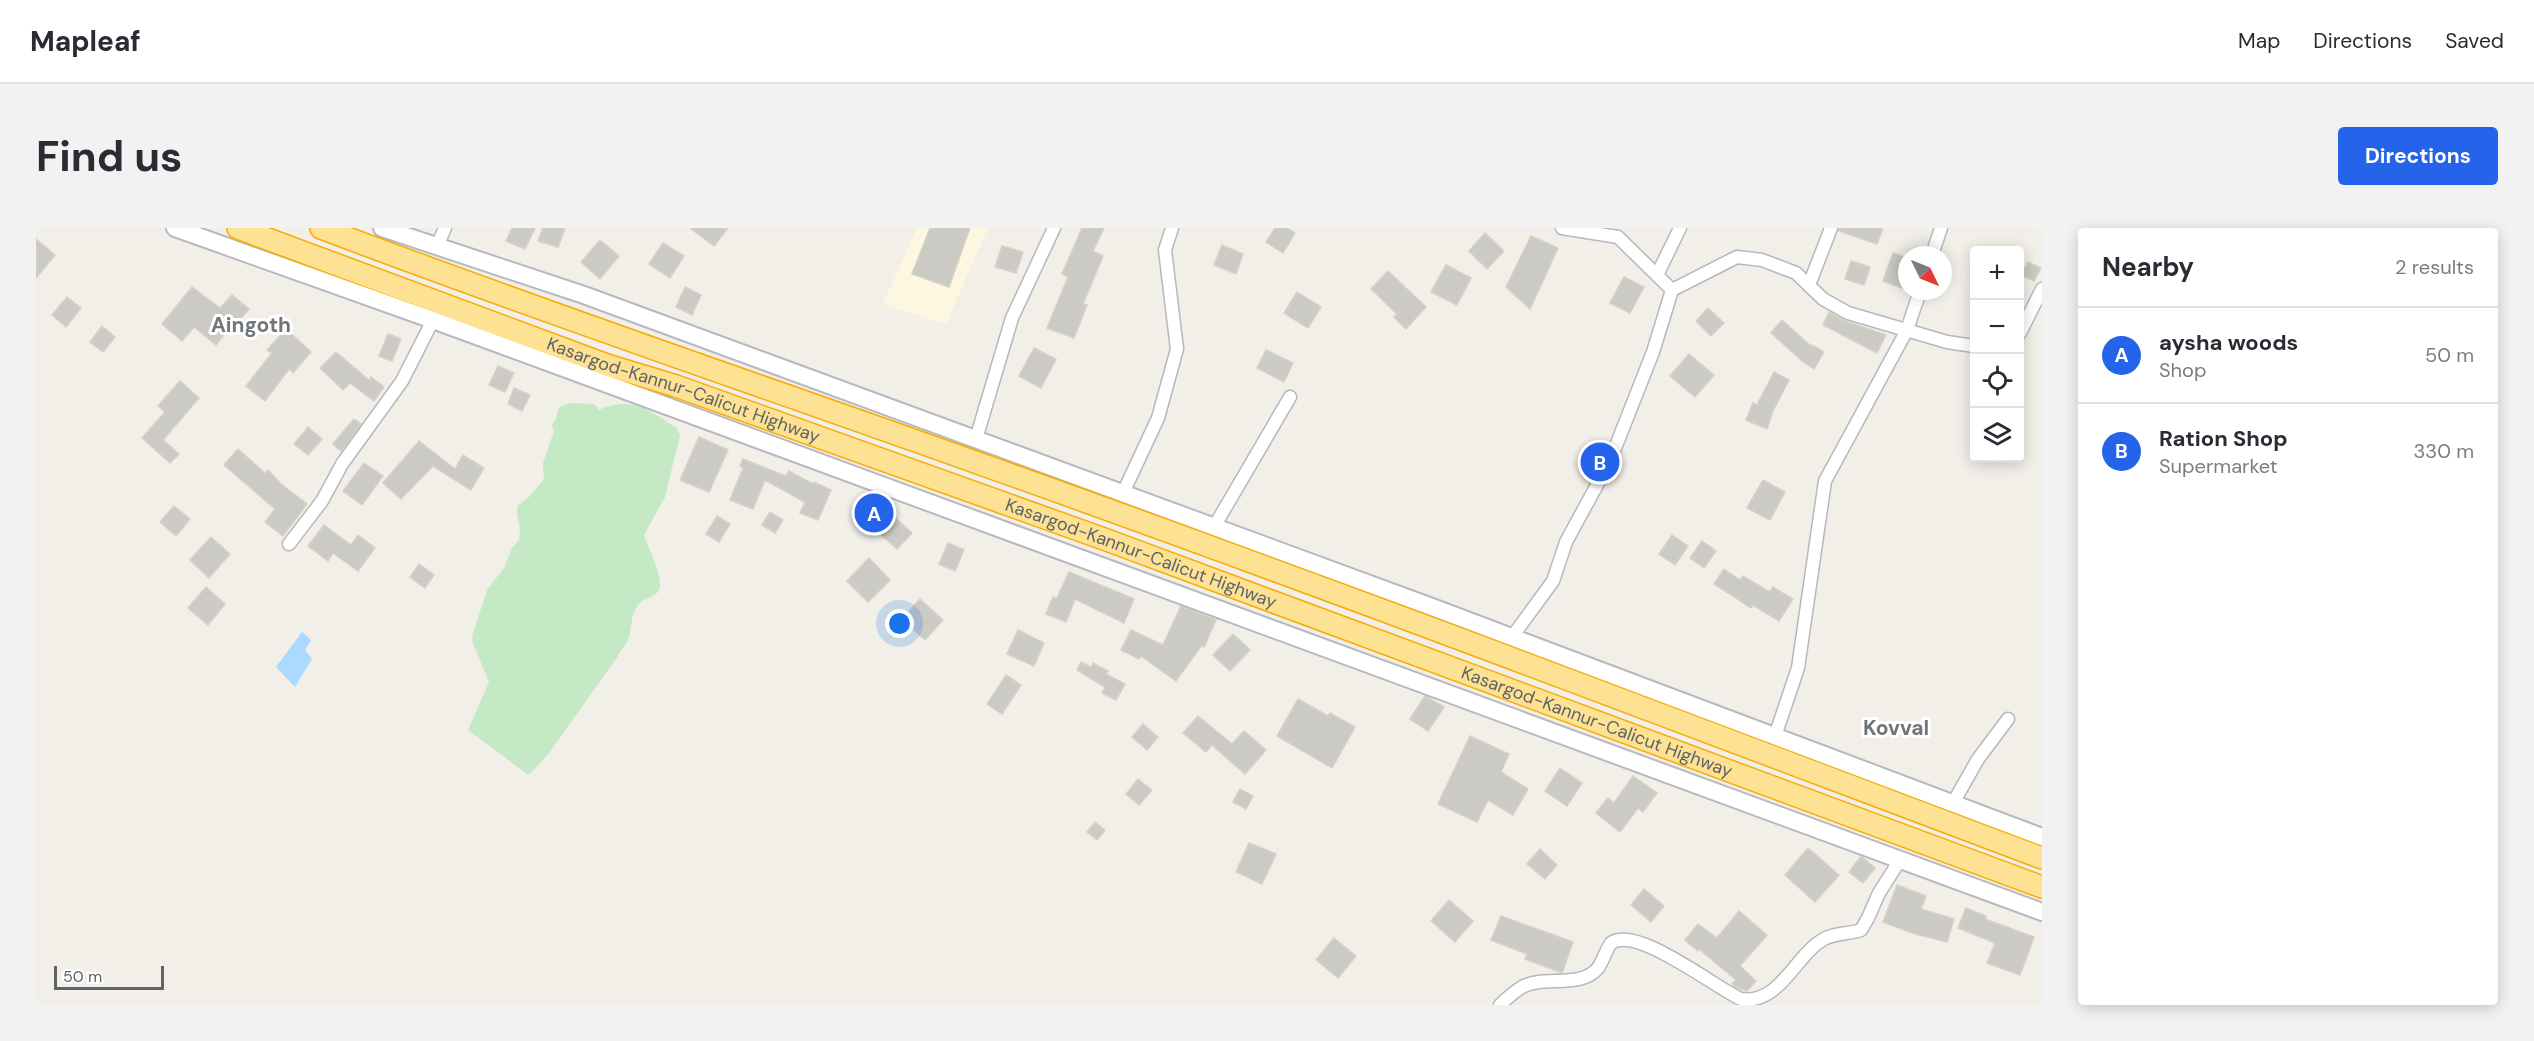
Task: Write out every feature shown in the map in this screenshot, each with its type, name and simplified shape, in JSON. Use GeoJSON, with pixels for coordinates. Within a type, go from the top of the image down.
{"type":"FeatureCollection","features":[{"type":"Feature","properties":{"kind":"highway","name":"Kasargod-Kannur-Calicut Highway"},"geometry":{"type":"LineString","coordinates":[[238,228],[607,365],[676,386],[1104,539],[2042,888]]}},
{"type":"Feature","properties":{"kind":"highway","name":"Kasargod-Kannur-Calicut Highway"},"geometry":{"type":"LineString","coordinates":[[321,228],[516,302],[978,463],[1369,605],[2042,858]]}},
{"type":"Feature","properties":{"kind":"street"},"geometry":{"type":"LineString","coordinates":[[175,228],[433,320],[2042,912]]}},
{"type":"Feature","properties":{"kind":"street"},"geometry":{"type":"LineString","coordinates":[[382,228],[584,295],[1214,526],[2042,837]]}},
{"type":"Feature","properties":{"kind":"street"},"geometry":{"type":"LineString","coordinates":[[437,246],[445,228]]}},
{"type":"Feature","properties":{"kind":"street"},"geometry":{"type":"LineString","coordinates":[[976,439],[1012,318],[1054,228]]}},
{"type":"Feature","properties":{"kind":"street"},"geometry":{"type":"LineString","coordinates":[[1123,494],[1158,418],[1177,350],[1165,249],[1172,228]]}},
{"type":"Feature","properties":{"kind":"street"},"geometry":{"type":"LineString","coordinates":[[1562,228],[1618,237],[1672,290]]}},
{"type":"Feature","properties":{"kind":"street"},"geometry":{"type":"LineString","coordinates":[[1657,275],[1680,228]]}},
{"type":"Feature","properties":{"kind":"street"},"geometry":{"type":"LineString","coordinates":[[1809,285],[1831,228]]}},
{"type":"Feature","properties":{"kind":"street"},"geometry":{"type":"LineString","coordinates":[[1935,246],[1941,228]]}},
{"type":"Feature","properties":{"kind":"street"},"geometry":{"type":"LineString","coordinates":[[1512,637],[1553,581],[1566,542],[1610,461],[1653,352],[1672,290],[1737,257],[1762,260],[1796,273],[1823,299],[1848,313],[1947,342],[1970,345]]}},
{"type":"Feature","properties":{"kind":"street"},"geometry":{"type":"LineString","coordinates":[[2024,323],[2042,289]]}},
{"type":"Feature","properties":{"kind":"street"},"geometry":{"type":"LineString","coordinates":[[1774,736],[1798,668],[1825,481],[1907,330],[1917,300]]}},
{"type":"Feature","properties":{"kind":"street"},"geometry":{"type":"LineString","coordinates":[[289,544],[321,501],[342,464],[402,381],[433,320]]}},
{"type":"Feature","properties":{"kind":"street"},"geometry":{"type":"LineString","coordinates":[[1214,526],[1290,397]]}},
{"type":"Feature","properties":{"kind":"street"},"geometry":{"type":"LineString","coordinates":[[1953,803],[1978,759],[2008,719]]}},
{"type":"Feature","properties":{"kind":"street"},"geometry":{"type":"LineString","coordinates":[[1500,1005],[1523,986],[1541,981],[1580,978],[1591,973],[1598,967],[1611,943],[1622,939],[1646,944],[1741,999],[1758,1000],[1778,986],[1823,940],[1861,930],[1869,918],[1879,893],[1899,860]]}},
{"type":"Feature","properties":{"kind":"shaded area"},"geometry":{"type":"Polygon","coordinates":[[[917,228],[988,228],[946,324],[883,304],[917,228]]]}},
{"type":"Feature","properties":{"kind":"green space"},"geometry":{"type":"Polygon","coordinates":[[[570,403],[594,404],[599,410],[621,404],[640,407],[677,428],[680,435],[665,497],[644,535],[660,579],[658,592],[638,605],[628,640],[618,656],[549,753],[530,774],[527,774],[468,730],[489,682],[472,641],[487,590],[504,568],[512,548],[519,540],[518,505],[528,498],[544,479],[543,463],[554,431],[551,425],[555,421],[559,407],[570,403]]]}},
{"type":"Feature","properties":{"kind":"water"},"geometry":{"type":"Polygon","coordinates":[[[302,632],[311,640],[305,650],[312,659],[295,687],[276,667],[302,632]]]}},
{"type":"Feature","properties":{"kind":"building"},"geometry":{"type":"Polygon","coordinates":[[[512,228],[535,228],[525,249],[506,241],[512,228]]]}},
{"type":"Feature","properties":{"kind":"building"},"geometry":{"type":"Polygon","coordinates":[[[543,228],[565,228],[558,247],[538,241],[543,228]]]}},
{"type":"Feature","properties":{"kind":"building"},"geometry":{"type":"Polygon","coordinates":[[[690,228],[728,228],[714,246],[690,228]]]}},
{"type":"Feature","properties":{"kind":"building"},"geometry":{"type":"Polygon","coordinates":[[[930,228],[970,228],[949,287],[912,274],[930,228]]]}},
{"type":"Feature","properties":{"kind":"building"},"geometry":{"type":"Polygon","coordinates":[[[1082,228],[1104,228],[1093,251],[1103,256],[1083,304],[1087,305],[1074,338],[1047,328],[1068,277],[1062,274],[1082,228]]]}},
{"type":"Feature","properties":{"kind":"building"},"geometry":{"type":"Polygon","coordinates":[[[1275,228],[1287,228],[1295,233],[1283,253],[1266,242],[1275,228]]]}},
{"type":"Feature","properties":{"kind":"building"},"geometry":{"type":"Polygon","coordinates":[[[1839,228],[1883,228],[1877,244],[1839,231],[1839,228]]]}},
{"type":"Feature","properties":{"kind":"building"},"geometry":{"type":"Polygon","coordinates":[[[1485,233],[1504,251],[1487,269],[1469,251],[1485,233]]]}},
{"type":"Feature","properties":{"kind":"building"},"geometry":{"type":"Polygon","coordinates":[[[1531,236],[1558,248],[1530,309],[1506,287],[1531,236]]]}},
{"type":"Feature","properties":{"kind":"building"},"geometry":{"type":"Polygon","coordinates":[[[36,239],[55,255],[36,278],[36,239]]]}},
{"type":"Feature","properties":{"kind":"building"},"geometry":{"type":"Polygon","coordinates":[[[600,240],[619,256],[600,279],[581,262],[600,240]]]}},
{"type":"Feature","properties":{"kind":"building"},"geometry":{"type":"Polygon","coordinates":[[[663,243],[684,256],[670,278],[649,264],[663,243]]]}},
{"type":"Feature","properties":{"kind":"building"},"geometry":{"type":"Polygon","coordinates":[[[1222,245],[1243,254],[1236,274],[1214,265],[1222,245]]]}},
{"type":"Feature","properties":{"kind":"building"},"geometry":{"type":"Polygon","coordinates":[[[1002,246],[1023,252],[1016,273],[995,267],[1002,246]]]}},
{"type":"Feature","properties":{"kind":"building"},"geometry":{"type":"Polygon","coordinates":[[[1893,253],[1898,255],[1898,286],[1883,281],[1893,253]]]}},
{"type":"Feature","properties":{"kind":"building"},"geometry":{"type":"Polygon","coordinates":[[[1851,261],[1870,267],[1864,285],[1845,279],[1851,261]]]}},
{"type":"Feature","properties":{"kind":"building"},"geometry":{"type":"Polygon","coordinates":[[[2028,262],[2041,268],[2034,281],[2024,276],[2024,269],[2028,262]]]}},
{"type":"Feature","properties":{"kind":"building"},"geometry":{"type":"Polygon","coordinates":[[[1446,265],[1471,278],[1457,305],[1431,292],[1446,265]]]}},
{"type":"Feature","properties":{"kind":"building"},"geometry":{"type":"Polygon","coordinates":[[[1388,271],[1426,307],[1406,329],[1394,317],[1397,314],[1371,289],[1388,271]]]}},
{"type":"Feature","properties":{"kind":"building"},"geometry":{"type":"Polygon","coordinates":[[[1624,277],[1644,287],[1630,313],[1610,303],[1624,277]]]}},
{"type":"Feature","properties":{"kind":"building"},"geometry":{"type":"Polygon","coordinates":[[[192,287],[220,308],[232,295],[249,309],[232,329],[230,327],[216,345],[194,327],[182,341],[162,324],[192,287]]]}},
{"type":"Feature","properties":{"kind":"building"},"geometry":{"type":"Polygon","coordinates":[[[685,287],[701,295],[692,315],[676,307],[685,287]]]}},
{"type":"Feature","properties":{"kind":"building"},"geometry":{"type":"Polygon","coordinates":[[[1297,292],[1321,307],[1308,328],[1284,313],[1297,292]]]}},
{"type":"Feature","properties":{"kind":"building"},"geometry":{"type":"Polygon","coordinates":[[[67,297],[81,308],[66,327],[52,315],[67,297]]]}},
{"type":"Feature","properties":{"kind":"building"},"geometry":{"type":"Polygon","coordinates":[[[1708,308],[1724,323],[1711,336],[1696,321],[1708,308]]]}},
{"type":"Feature","properties":{"kind":"building"},"geometry":{"type":"Polygon","coordinates":[[[1829,312],[1845,321],[1886,335],[1877,353],[1823,325],[1829,312]]]}},
{"type":"Feature","properties":{"kind":"building"},"geometry":{"type":"Polygon","coordinates":[[[1782,320],[1812,347],[1812,345],[1824,352],[1814,369],[1771,333],[1782,320]]]}},
{"type":"Feature","properties":{"kind":"building"},"geometry":{"type":"Polygon","coordinates":[[[102,326],[115,337],[103,352],[90,342],[102,326]]]}},
{"type":"Feature","properties":{"kind":"building"},"geometry":{"type":"Polygon","coordinates":[[[286,329],[311,352],[293,373],[289,369],[265,401],[246,386],[272,353],[267,350],[286,329]]]}},
{"type":"Feature","properties":{"kind":"building"},"geometry":{"type":"Polygon","coordinates":[[[388,334],[401,339],[392,361],[379,356],[388,334]]]}},
{"type":"Feature","properties":{"kind":"building"},"geometry":{"type":"Polygon","coordinates":[[[1034,348],[1056,359],[1041,388],[1019,376],[1034,348]]]}},
{"type":"Feature","properties":{"kind":"building"},"geometry":{"type":"Polygon","coordinates":[[[1266,350],[1293,363],[1284,382],[1257,368],[1266,350]]]}},
{"type":"Feature","properties":{"kind":"building"},"geometry":{"type":"Polygon","coordinates":[[[336,352],[370,381],[371,377],[384,387],[374,401],[350,383],[343,390],[320,368],[336,352]]]}},
{"type":"Feature","properties":{"kind":"building"},"geometry":{"type":"Polygon","coordinates":[[[1689,354],[1714,375],[1695,397],[1670,376],[1689,354]]]}},
{"type":"Feature","properties":{"kind":"building"},"geometry":{"type":"Polygon","coordinates":[[[498,366],[514,373],[505,392],[489,385],[498,366]]]}},
{"type":"Feature","properties":{"kind":"building"},"geometry":{"type":"Polygon","coordinates":[[[1774,372],[1789,380],[1773,411],[1767,429],[1746,420],[1753,403],[1757,405],[1774,372]]]}},
{"type":"Feature","properties":{"kind":"building"},"geometry":{"type":"Polygon","coordinates":[[[180,381],[199,398],[163,440],[179,454],[170,463],[142,438],[165,412],[158,406],[180,381]]]}},
{"type":"Feature","properties":{"kind":"building"},"geometry":{"type":"Polygon","coordinates":[[[514,388],[530,395],[522,411],[508,404],[514,388]]]}},
{"type":"Feature","properties":{"kind":"building"},"geometry":{"type":"Polygon","coordinates":[[[354,419],[361,424],[341,451],[333,444],[354,419]]]}},
{"type":"Feature","properties":{"kind":"building"},"geometry":{"type":"Polygon","coordinates":[[[308,427],[322,439],[308,455],[294,444],[308,427]]]}},
{"type":"Feature","properties":{"kind":"building"},"geometry":{"type":"Polygon","coordinates":[[[699,437],[728,450],[709,492],[680,480],[699,437]]]}},
{"type":"Feature","properties":{"kind":"building"},"geometry":{"type":"Polygon","coordinates":[[[419,441],[455,469],[463,455],[484,468],[471,490],[433,466],[401,499],[383,483],[419,441]]]}},
{"type":"Feature","properties":{"kind":"building"},"geometry":{"type":"Polygon","coordinates":[[[238,449],[265,473],[268,470],[281,484],[307,504],[283,536],[265,522],[275,509],[224,465],[238,449]]]}},
{"type":"Feature","properties":{"kind":"building"},"geometry":{"type":"Polygon","coordinates":[[[743,459],[786,476],[789,471],[813,484],[814,482],[831,490],[818,520],[800,513],[805,502],[765,480],[753,509],[730,500],[743,468],[740,466],[743,459]]]}},
{"type":"Feature","properties":{"kind":"building"},"geometry":{"type":"Polygon","coordinates":[[[364,463],[383,476],[362,505],[343,491],[364,463]]]}},
{"type":"Feature","properties":{"kind":"building"},"geometry":{"type":"Polygon","coordinates":[[[1763,480],[1785,492],[1770,520],[1747,508],[1763,480]]]}},
{"type":"Feature","properties":{"kind":"building"},"geometry":{"type":"Polygon","coordinates":[[[174,506],[190,519],[176,536],[160,522],[174,506]]]}},
{"type":"Feature","properties":{"kind":"building"},"geometry":{"type":"Polygon","coordinates":[[[770,512],[783,520],[775,533],[762,525],[770,512]]]}},
{"type":"Feature","properties":{"kind":"building"},"geometry":{"type":"Polygon","coordinates":[[[890,513],[912,533],[897,549],[875,529],[890,513]]]}},
{"type":"Feature","properties":{"kind":"building"},"geometry":{"type":"Polygon","coordinates":[[[717,516],[730,524],[719,542],[706,534],[717,516]]]}},
{"type":"Feature","properties":{"kind":"building"},"geometry":{"type":"Polygon","coordinates":[[[324,525],[351,545],[358,535],[375,548],[358,571],[333,553],[328,561],[308,546],[324,525]]]}},
{"type":"Feature","properties":{"kind":"building"},"geometry":{"type":"Polygon","coordinates":[[[1672,535],[1688,546],[1675,565],[1659,554],[1672,535]]]}},
{"type":"Feature","properties":{"kind":"building"},"geometry":{"type":"Polygon","coordinates":[[[211,537],[230,554],[209,578],[190,560],[211,537]]]}},
{"type":"Feature","properties":{"kind":"building"},"geometry":{"type":"Polygon","coordinates":[[[1702,541],[1716,551],[1704,568],[1690,558],[1702,541]]]}},
{"type":"Feature","properties":{"kind":"building"},"geometry":{"type":"Polygon","coordinates":[[[948,543],[964,550],[955,571],[939,564],[948,543]]]}},
{"type":"Feature","properties":{"kind":"building"},"geometry":{"type":"Polygon","coordinates":[[[869,558],[890,580],[868,602],[847,581],[869,558]]]}},
{"type":"Feature","properties":{"kind":"building"},"geometry":{"type":"Polygon","coordinates":[[[419,564],[434,575],[425,588],[410,577],[419,564]]]}},
{"type":"Feature","properties":{"kind":"building"},"geometry":{"type":"Polygon","coordinates":[[[1724,569],[1740,580],[1743,576],[1770,592],[1773,587],[1793,599],[1779,621],[1753,605],[1751,608],[1714,584],[1724,569]]]}},
{"type":"Feature","properties":{"kind":"building"},"geometry":{"type":"Polygon","coordinates":[[[1069,572],[1134,599],[1124,623],[1075,599],[1066,622],[1046,614],[1053,597],[1057,598],[1069,572]]]}},
{"type":"Feature","properties":{"kind":"building"},"geometry":{"type":"Polygon","coordinates":[[[206,587],[225,604],[208,625],[188,608],[206,587]]]}},
{"type":"Feature","properties":{"kind":"building"},"geometry":{"type":"Polygon","coordinates":[[[920,599],[943,620],[925,640],[902,619],[920,599]]]}},
{"type":"Feature","properties":{"kind":"building"},"geometry":{"type":"Polygon","coordinates":[[[1181,606],[1216,620],[1204,647],[1202,645],[1176,681],[1141,656],[1139,659],[1121,650],[1131,630],[1163,645],[1181,606]]]}},
{"type":"Feature","properties":{"kind":"building"},"geometry":{"type":"Polygon","coordinates":[[[1018,630],[1044,643],[1034,666],[1007,654],[1018,630]]]}},
{"type":"Feature","properties":{"kind":"building"},"geometry":{"type":"Polygon","coordinates":[[[1233,634],[1250,650],[1230,671],[1213,655],[1233,634]]]}},
{"type":"Feature","properties":{"kind":"building"},"geometry":{"type":"Polygon","coordinates":[[[1081,662],[1091,667],[1093,663],[1108,671],[1106,674],[1125,684],[1116,700],[1102,693],[1105,687],[1077,670],[1081,662]]]}},
{"type":"Feature","properties":{"kind":"building"},"geometry":{"type":"Polygon","coordinates":[[[1006,675],[1021,685],[1002,714],[987,704],[1006,675]]]}},
{"type":"Feature","properties":{"kind":"building"},"geometry":{"type":"Polygon","coordinates":[[[1425,696],[1444,707],[1428,731],[1410,719],[1425,696]]]}},
{"type":"Feature","properties":{"kind":"building"},"geometry":{"type":"Polygon","coordinates":[[[1298,699],[1328,716],[1330,713],[1355,727],[1332,768],[1277,736],[1298,699]]]}},
{"type":"Feature","properties":{"kind":"building"},"geometry":{"type":"Polygon","coordinates":[[[1198,716],[1232,744],[1244,731],[1266,750],[1245,774],[1212,745],[1206,752],[1183,733],[1198,716]]]}},
{"type":"Feature","properties":{"kind":"building"},"geometry":{"type":"Polygon","coordinates":[[[1143,724],[1158,737],[1147,750],[1132,737],[1143,724]]]}},
{"type":"Feature","properties":{"kind":"building"},"geometry":{"type":"Polygon","coordinates":[[[1470,736],[1509,754],[1501,772],[1528,789],[1513,815],[1488,800],[1477,822],[1438,804],[1470,736]]]}},
{"type":"Feature","properties":{"kind":"building"},"geometry":{"type":"Polygon","coordinates":[[[1560,768],[1582,783],[1567,806],[1545,791],[1560,768]]]}},
{"type":"Feature","properties":{"kind":"building"},"geometry":{"type":"Polygon","coordinates":[[[1633,776],[1657,793],[1643,812],[1638,808],[1620,832],[1596,813],[1608,798],[1614,803],[1633,776]]]}},
{"type":"Feature","properties":{"kind":"building"},"geometry":{"type":"Polygon","coordinates":[[[1138,779],[1152,790],[1139,805],[1126,794],[1138,779]]]}},
{"type":"Feature","properties":{"kind":"building"},"geometry":{"type":"Polygon","coordinates":[[[1240,789],[1253,796],[1246,809],[1233,802],[1240,789]]]}},
{"type":"Feature","properties":{"kind":"building"},"geometry":{"type":"Polygon","coordinates":[[[1095,822],[1105,830],[1097,840],[1087,832],[1095,822]]]}},
{"type":"Feature","properties":{"kind":"building"},"geometry":{"type":"Polygon","coordinates":[[[1249,843],[1276,854],[1262,884],[1236,872],[1249,843]]]}},
{"type":"Feature","properties":{"kind":"building"},"geometry":{"type":"Polygon","coordinates":[[[1808,848],[1839,875],[1815,902],[1785,875],[1808,848]]]}},
{"type":"Feature","properties":{"kind":"building"},"geometry":{"type":"Polygon","coordinates":[[[1540,849],[1557,865],[1545,879],[1527,864],[1540,849]]]}},
{"type":"Feature","properties":{"kind":"building"},"geometry":{"type":"Polygon","coordinates":[[[1861,856],[1875,868],[1863,883],[1849,872],[1861,856]]]}},
{"type":"Feature","properties":{"kind":"building"},"geometry":{"type":"Polygon","coordinates":[[[1897,885],[1926,896],[1921,909],[1954,919],[1947,942],[1912,933],[1883,922],[1897,885]]]}},
{"type":"Feature","properties":{"kind":"building"},"geometry":{"type":"Polygon","coordinates":[[[1644,889],[1664,906],[1651,922],[1631,905],[1644,889]]]}},
{"type":"Feature","properties":{"kind":"building"},"geometry":{"type":"Polygon","coordinates":[[[1449,900],[1473,921],[1455,942],[1431,921],[1449,900]]]}},
{"type":"Feature","properties":{"kind":"building"},"geometry":{"type":"Polygon","coordinates":[[[1966,908],[1986,916],[1985,919],[2034,937],[2020,975],[1987,963],[1995,943],[1958,928],[1966,908]]]}},
{"type":"Feature","properties":{"kind":"building"},"geometry":{"type":"Polygon","coordinates":[[[1739,911],[1767,935],[1740,966],[1756,981],[1747,991],[1735,987],[1732,983],[1736,980],[1685,940],[1698,924],[1717,938],[1739,911]]]}},
{"type":"Feature","properties":{"kind":"building"},"geometry":{"type":"Polygon","coordinates":[[[1501,916],[1573,942],[1562,973],[1525,959],[1527,954],[1491,940],[1501,916]]]}},
{"type":"Feature","properties":{"kind":"building"},"geometry":{"type":"Polygon","coordinates":[[[1334,938],[1356,956],[1338,978],[1316,960],[1334,938]]]}},
{"type":"Feature","properties":{"kind":"place","name":"Ration Shop"},"geometry":{"type":"Point","coordinates":[1600,462]}},
{"type":"Feature","properties":{"kind":"place","name":"aysha woods"},"geometry":{"type":"Point","coordinates":[874,513]}},
{"type":"Feature","properties":{"kind":"district","name":"Aingoth"},"geometry":{"type":"Point","coordinates":[251,325]}},
{"type":"Feature","properties":{"kind":"district","name":"Kovval"},"geometry":{"type":"Point","coordinates":[1896,728]}}]}
